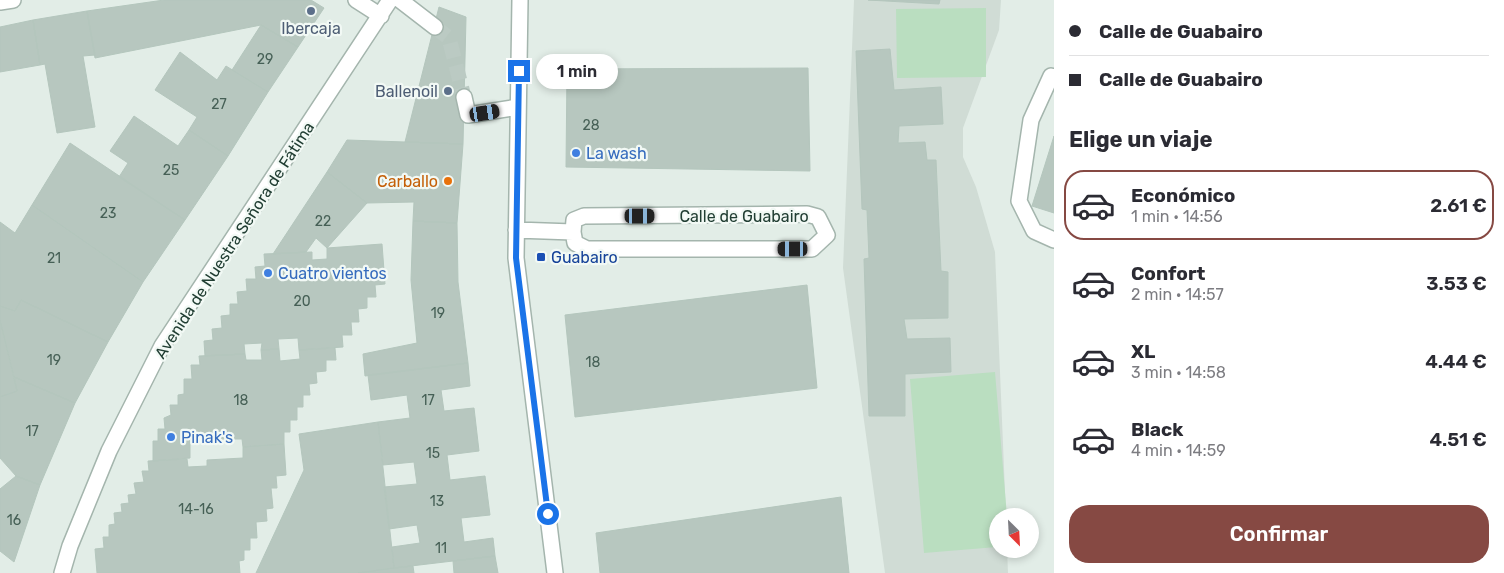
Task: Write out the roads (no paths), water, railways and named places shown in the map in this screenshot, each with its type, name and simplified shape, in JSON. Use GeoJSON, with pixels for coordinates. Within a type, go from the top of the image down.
{"type":"FeatureCollection","features":[{"type":"Feature","properties":{"kind":"street"},"geometry":{"type":"LineString","coordinates":[[0,2],[13,0]]}},
{"type":"Feature","properties":{"kind":"street"},"geometry":{"type":"LineString","coordinates":[[356,0],[381,16]]}},
{"type":"Feature","properties":{"kind":"street","name":"Avenida de Nuestra Señora de Fátima"},"geometry":{"type":"LineString","coordinates":[[62,573],[70,546],[109,451],[162,346],[390,0]]}},
{"type":"Feature","properties":{"kind":"street"},"geometry":{"type":"LineString","coordinates":[[400,0],[435,27]]}},
{"type":"Feature","properties":{"kind":"street"},"geometry":{"type":"LineString","coordinates":[[520,0],[516,258],[555,573]]}},
{"type":"Feature","properties":{"kind":"street"},"geometry":{"type":"LineString","coordinates":[[1054,77],[1050,76],[1031,120],[1020,201],[1034,231],[1054,240]]}},
{"type":"Feature","properties":{"kind":"street"},"geometry":{"type":"LineString","coordinates":[[464,98],[468,115],[518,107]]}},
{"type":"Feature","properties":{"kind":"street","name":"Calle de Guabairo"},"geometry":{"type":"LineString","coordinates":[[807,214],[818,217],[827,235],[812,249],[587,249],[576,243],[573,232],[574,220],[584,216],[807,214]]}},
{"type":"Feature","properties":{"kind":"street"},"geometry":{"type":"LineString","coordinates":[[516,230],[573,232]]}},
{"type":"Feature","properties":{"kind":"tunnel"},"geometry":{"type":"LineString","coordinates":[[435,27],[449,38],[464,97]]}},
{"type":"Feature","properties":{"kind":"place","name":"Ibercaja"},"geometry":{"type":"Point","coordinates":[311,11]}},
{"type":"Feature","properties":{"kind":"place","name":"Ballenoil"},"geometry":{"type":"Point","coordinates":[448,91]}},
{"type":"Feature","properties":{"kind":"place","name":"La wash"},"geometry":{"type":"Point","coordinates":[576,153]}},
{"type":"Feature","properties":{"kind":"place","name":"Carballo"},"geometry":{"type":"Point","coordinates":[448,181]}},
{"type":"Feature","properties":{"kind":"place","name":"Guabairo"},"geometry":{"type":"Point","coordinates":[541,257]}},
{"type":"Feature","properties":{"kind":"place","name":"Cuatro vientos"},"geometry":{"type":"Point","coordinates":[268,273]}},
{"type":"Feature","properties":{"kind":"place","name":"Pinak's"},"geometry":{"type":"Point","coordinates":[171,437]}}]}
